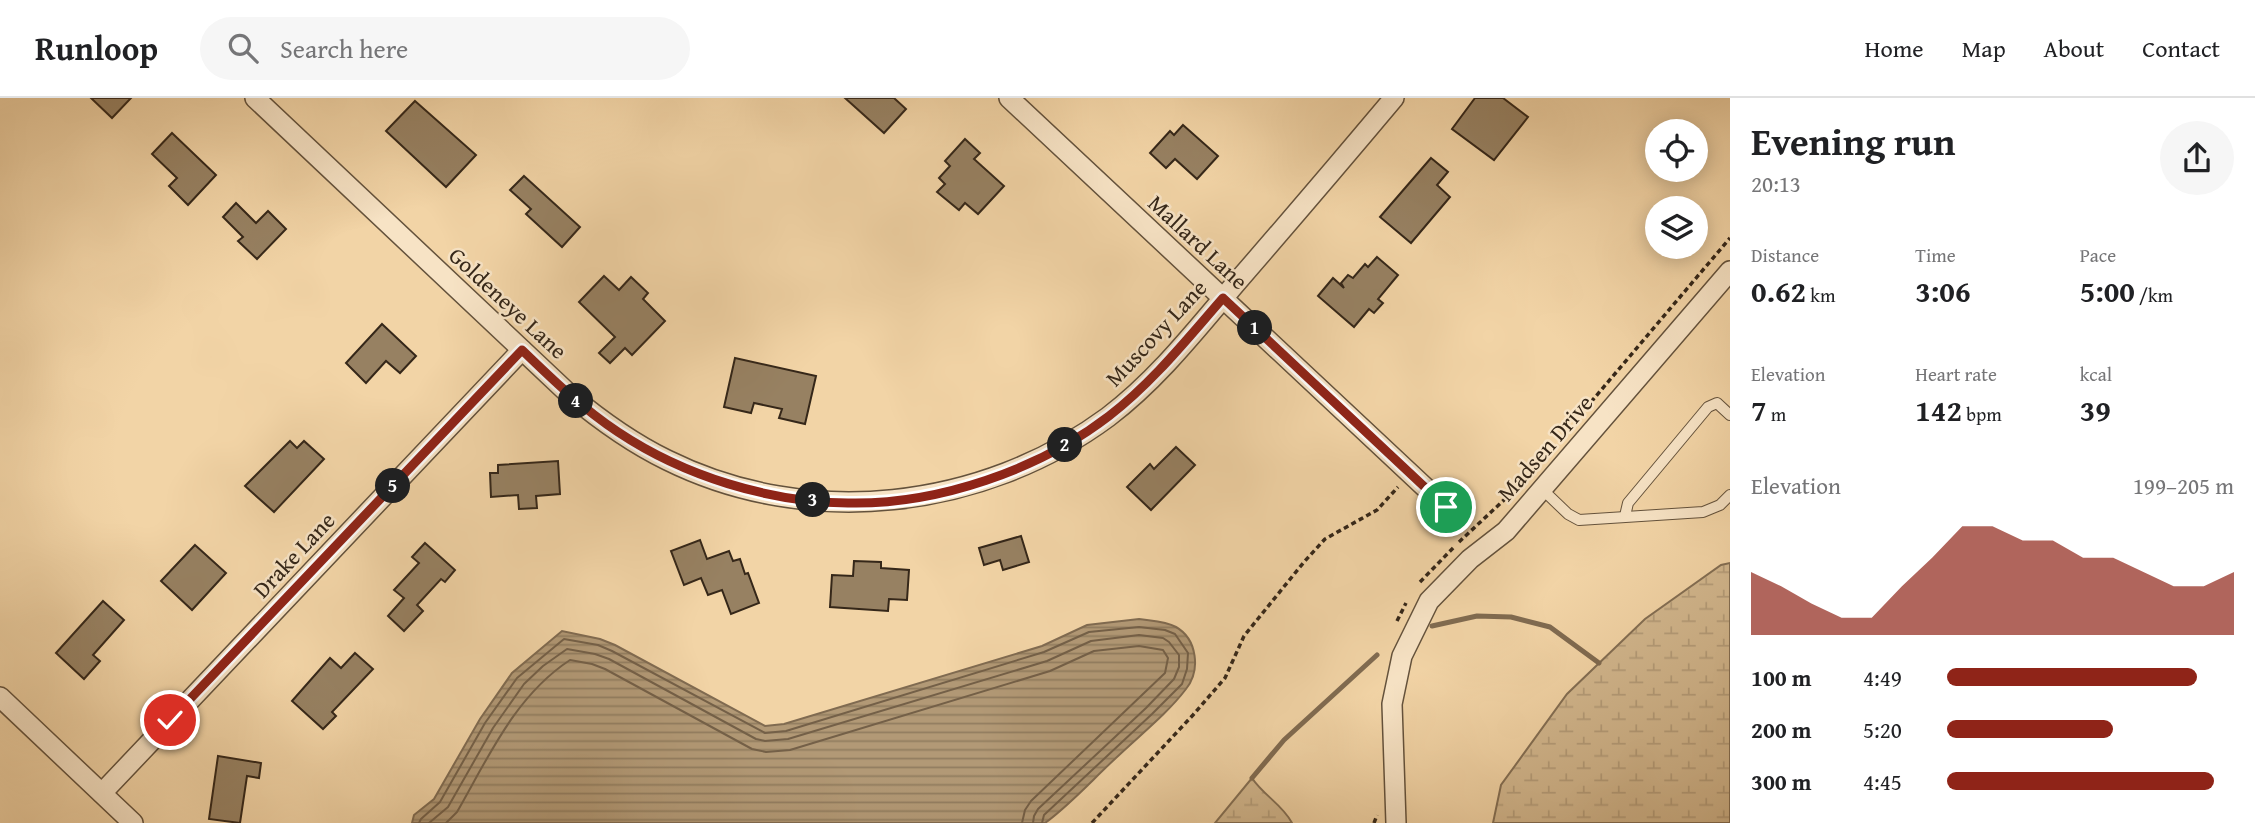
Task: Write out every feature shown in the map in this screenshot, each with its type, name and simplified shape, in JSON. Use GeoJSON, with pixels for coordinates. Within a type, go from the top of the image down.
{"type":"FeatureCollection","features":[{"type":"Feature","properties":{"kind":"street","name":"Goldeneye Lane"},"geometry":{"type":"LineString","coordinates":[[255,98],[583,407],[618,433],[667,460],[708,477],[762,493],[843,503]]}},
{"type":"Feature","properties":{"kind":"street","name":"Mallard Lane"},"geometry":{"type":"LineString","coordinates":[[1009,98],[1446,507]]}},
{"type":"Feature","properties":{"kind":"street","name":"Muscovy Lane"},"geometry":{"type":"LineString","coordinates":[[843,503],[904,499],[966,487],[1017,469],[1061,448],[1108,417],[1155,376],[1394,98]]}},
{"type":"Feature","properties":{"kind":"street","name":"Madsen Drive"},"geometry":{"type":"LineString","coordinates":[[1396,823],[1392,704],[1402,656],[1429,601],[1470,559],[1506,531],[1730,271]]}},
{"type":"Feature","properties":{"kind":"street","name":"Drake Lane"},"geometry":{"type":"LineString","coordinates":[[102,793],[522,350]]}},
{"type":"Feature","properties":{"kind":"street"},"geometry":{"type":"LineString","coordinates":[[0,697],[132,823]]}},
{"type":"Feature","properties":{"kind":"lane"},"geometry":{"type":"LineString","coordinates":[[1625,516],[1628,503],[1708,407],[1717,403],[1730,415]]}},
{"type":"Feature","properties":{"kind":"lane"},"geometry":{"type":"LineString","coordinates":[[1542,489],[1568,514],[1579,520],[1703,512],[1720,505],[1730,495]]}},
{"type":"Feature","properties":{"kind":"path"},"geometry":{"type":"LineString","coordinates":[[1092,823],[1225,678],[1244,636],[1304,562],[1325,540],[1377,510],[1410,473]]}},
{"type":"Feature","properties":{"kind":"green space"},"geometry":{"type":"Polygon","coordinates":[[[1730,563],[1730,823],[1493,823],[1501,785],[1567,694],[1645,619],[1721,565],[1730,563]]]}},
{"type":"Feature","properties":{"kind":"green space"},"geometry":{"type":"Polygon","coordinates":[[[1252,778],[1283,811],[1292,823],[1215,823],[1252,778]]]}},
{"type":"Feature","properties":{"kind":"water"},"geometry":{"type":"Polygon","coordinates":[[[1139,619],[1176,627],[1189,639],[1195,664],[1191,681],[1162,716],[1045,823],[412,823],[414,815],[434,799],[480,719],[512,673],[562,631],[615,645],[765,726],[784,724],[1042,646],[1087,625],[1139,619]]]}},
{"type":"Feature","properties":{"kind":"building"},"geometry":{"type":"Polygon","coordinates":[[[91,98],[131,98],[112,118],[91,98]]]}},
{"type":"Feature","properties":{"kind":"building"},"geometry":{"type":"Polygon","coordinates":[[[845,98],[894,98],[906,109],[884,133],[845,98]]]}},
{"type":"Feature","properties":{"kind":"building"},"geometry":{"type":"Polygon","coordinates":[[[1475,98],[1503,98],[1528,117],[1494,160],[1452,129],[1475,98]]]}},
{"type":"Feature","properties":{"kind":"building"},"geometry":{"type":"Polygon","coordinates":[[[415,101],[476,155],[446,187],[386,131],[415,101]]]}},
{"type":"Feature","properties":{"kind":"building"},"geometry":{"type":"Polygon","coordinates":[[[1183,125],[1218,156],[1197,179],[1175,159],[1166,168],[1150,153],[1170,131],[1174,135],[1183,125]]]}},
{"type":"Feature","properties":{"kind":"building"},"geometry":{"type":"Polygon","coordinates":[[[172,133],[216,175],[188,205],[169,186],[177,178],[152,154],[172,133]]]}},
{"type":"Feature","properties":{"kind":"building"},"geometry":{"type":"Polygon","coordinates":[[[965,139],[980,153],[974,159],[1004,186],[978,214],[965,203],[959,210],[937,192],[945,184],[939,178],[950,166],[945,161],[965,139]]]}},
{"type":"Feature","properties":{"kind":"building"},"geometry":{"type":"Polygon","coordinates":[[[1431,158],[1448,172],[1437,185],[1450,197],[1411,243],[1380,217],[1431,158]]]}},
{"type":"Feature","properties":{"kind":"building"},"geometry":{"type":"Polygon","coordinates":[[[524,176],[580,227],[562,247],[526,214],[531,209],[510,190],[524,176]]]}},
{"type":"Feature","properties":{"kind":"building"},"geometry":{"type":"Polygon","coordinates":[[[236,203],[256,223],[268,211],[286,229],[257,259],[238,241],[243,237],[223,217],[236,203]]]}},
{"type":"Feature","properties":{"kind":"building"},"geometry":{"type":"Polygon","coordinates":[[[1377,257],[1398,275],[1378,299],[1383,303],[1374,313],[1369,309],[1354,327],[1318,296],[1333,278],[1344,288],[1341,283],[1348,275],[1353,278],[1365,264],[1368,267],[1377,257]]]}},
{"type":"Feature","properties":{"kind":"building"},"geometry":{"type":"Polygon","coordinates":[[[604,276],[619,290],[631,277],[648,293],[643,299],[665,321],[632,355],[625,348],[610,363],[599,353],[615,337],[579,302],[604,276]]]}},
{"type":"Feature","properties":{"kind":"building"},"geometry":{"type":"Polygon","coordinates":[[[382,324],[416,356],[400,373],[386,361],[366,383],[346,363],[382,324]]]}},
{"type":"Feature","properties":{"kind":"building"},"geometry":{"type":"Polygon","coordinates":[[[735,358],[816,376],[805,424],[779,418],[782,409],[754,403],[751,413],[724,407],[735,358]]]}},
{"type":"Feature","properties":{"kind":"building"},"geometry":{"type":"Polygon","coordinates":[[[290,441],[297,448],[304,441],[324,459],[274,512],[245,486],[290,441]]]}},
{"type":"Feature","properties":{"kind":"building"},"geometry":{"type":"Polygon","coordinates":[[[1176,447],[1195,465],[1151,510],[1127,487],[1150,464],[1154,469],[1176,447]]]}},
{"type":"Feature","properties":{"kind":"building"},"geometry":{"type":"Polygon","coordinates":[[[558,461],[560,494],[536,496],[537,508],[519,509],[518,495],[491,497],[490,473],[498,473],[498,465],[558,461]]]}},
{"type":"Feature","properties":{"kind":"building"},"geometry":{"type":"Polygon","coordinates":[[[1021,536],[1029,562],[1003,570],[1000,560],[984,565],[979,548],[1021,536]]]}},
{"type":"Feature","properties":{"kind":"building"},"geometry":{"type":"Polygon","coordinates":[[[700,540],[707,559],[729,551],[733,561],[740,559],[759,603],[731,614],[722,590],[708,595],[701,578],[684,585],[671,551],[700,540]]]}},
{"type":"Feature","properties":{"kind":"building"},"geometry":{"type":"Polygon","coordinates":[[[425,543],[455,570],[445,582],[441,579],[417,605],[423,611],[404,631],[388,616],[404,598],[394,590],[419,563],[412,557],[425,543]]]}},
{"type":"Feature","properties":{"kind":"building"},"geometry":{"type":"Polygon","coordinates":[[[195,545],[226,573],[192,610],[161,581],[195,545]]]}},
{"type":"Feature","properties":{"kind":"building"},"geometry":{"type":"Polygon","coordinates":[[[854,561],[881,562],[881,568],[909,570],[907,600],[889,599],[888,611],[830,607],[832,575],[853,576],[854,561]]]}},
{"type":"Feature","properties":{"kind":"building"},"geometry":{"type":"Polygon","coordinates":[[[103,601],[124,620],[93,655],[100,661],[84,679],[56,653],[103,601]]]}},
{"type":"Feature","properties":{"kind":"building"},"geometry":{"type":"Polygon","coordinates":[[[355,653],[373,669],[332,712],[336,716],[323,729],[292,701],[330,658],[341,668],[355,653]]]}},
{"type":"Feature","properties":{"kind":"building"},"geometry":{"type":"Polygon","coordinates":[[[218,756],[261,763],[259,778],[247,776],[240,823],[209,819],[218,756]]]}},
{"type":"Feature","properties":{"kind":"waterway"},"geometry":{"type":"LineString","coordinates":[[1432,626],[1477,616],[1511,617],[1550,627],[1599,663]]}},
{"type":"Feature","properties":{"kind":"waterway"},"geometry":{"type":"LineString","coordinates":[[1252,778],[1284,740],[1377,655]]}},
{"type":"Feature","properties":{"kind":"route"},"geometry":{"type":"LineString","coordinates":[[170,720],[522,350],[583,407],[618,433],[667,460],[708,477],[762,493],[810,500],[849,503],[904,499],[966,487],[1017,469],[1061,448],[1108,417],[1155,376],[1223,298],[1446,507]]}}]}
